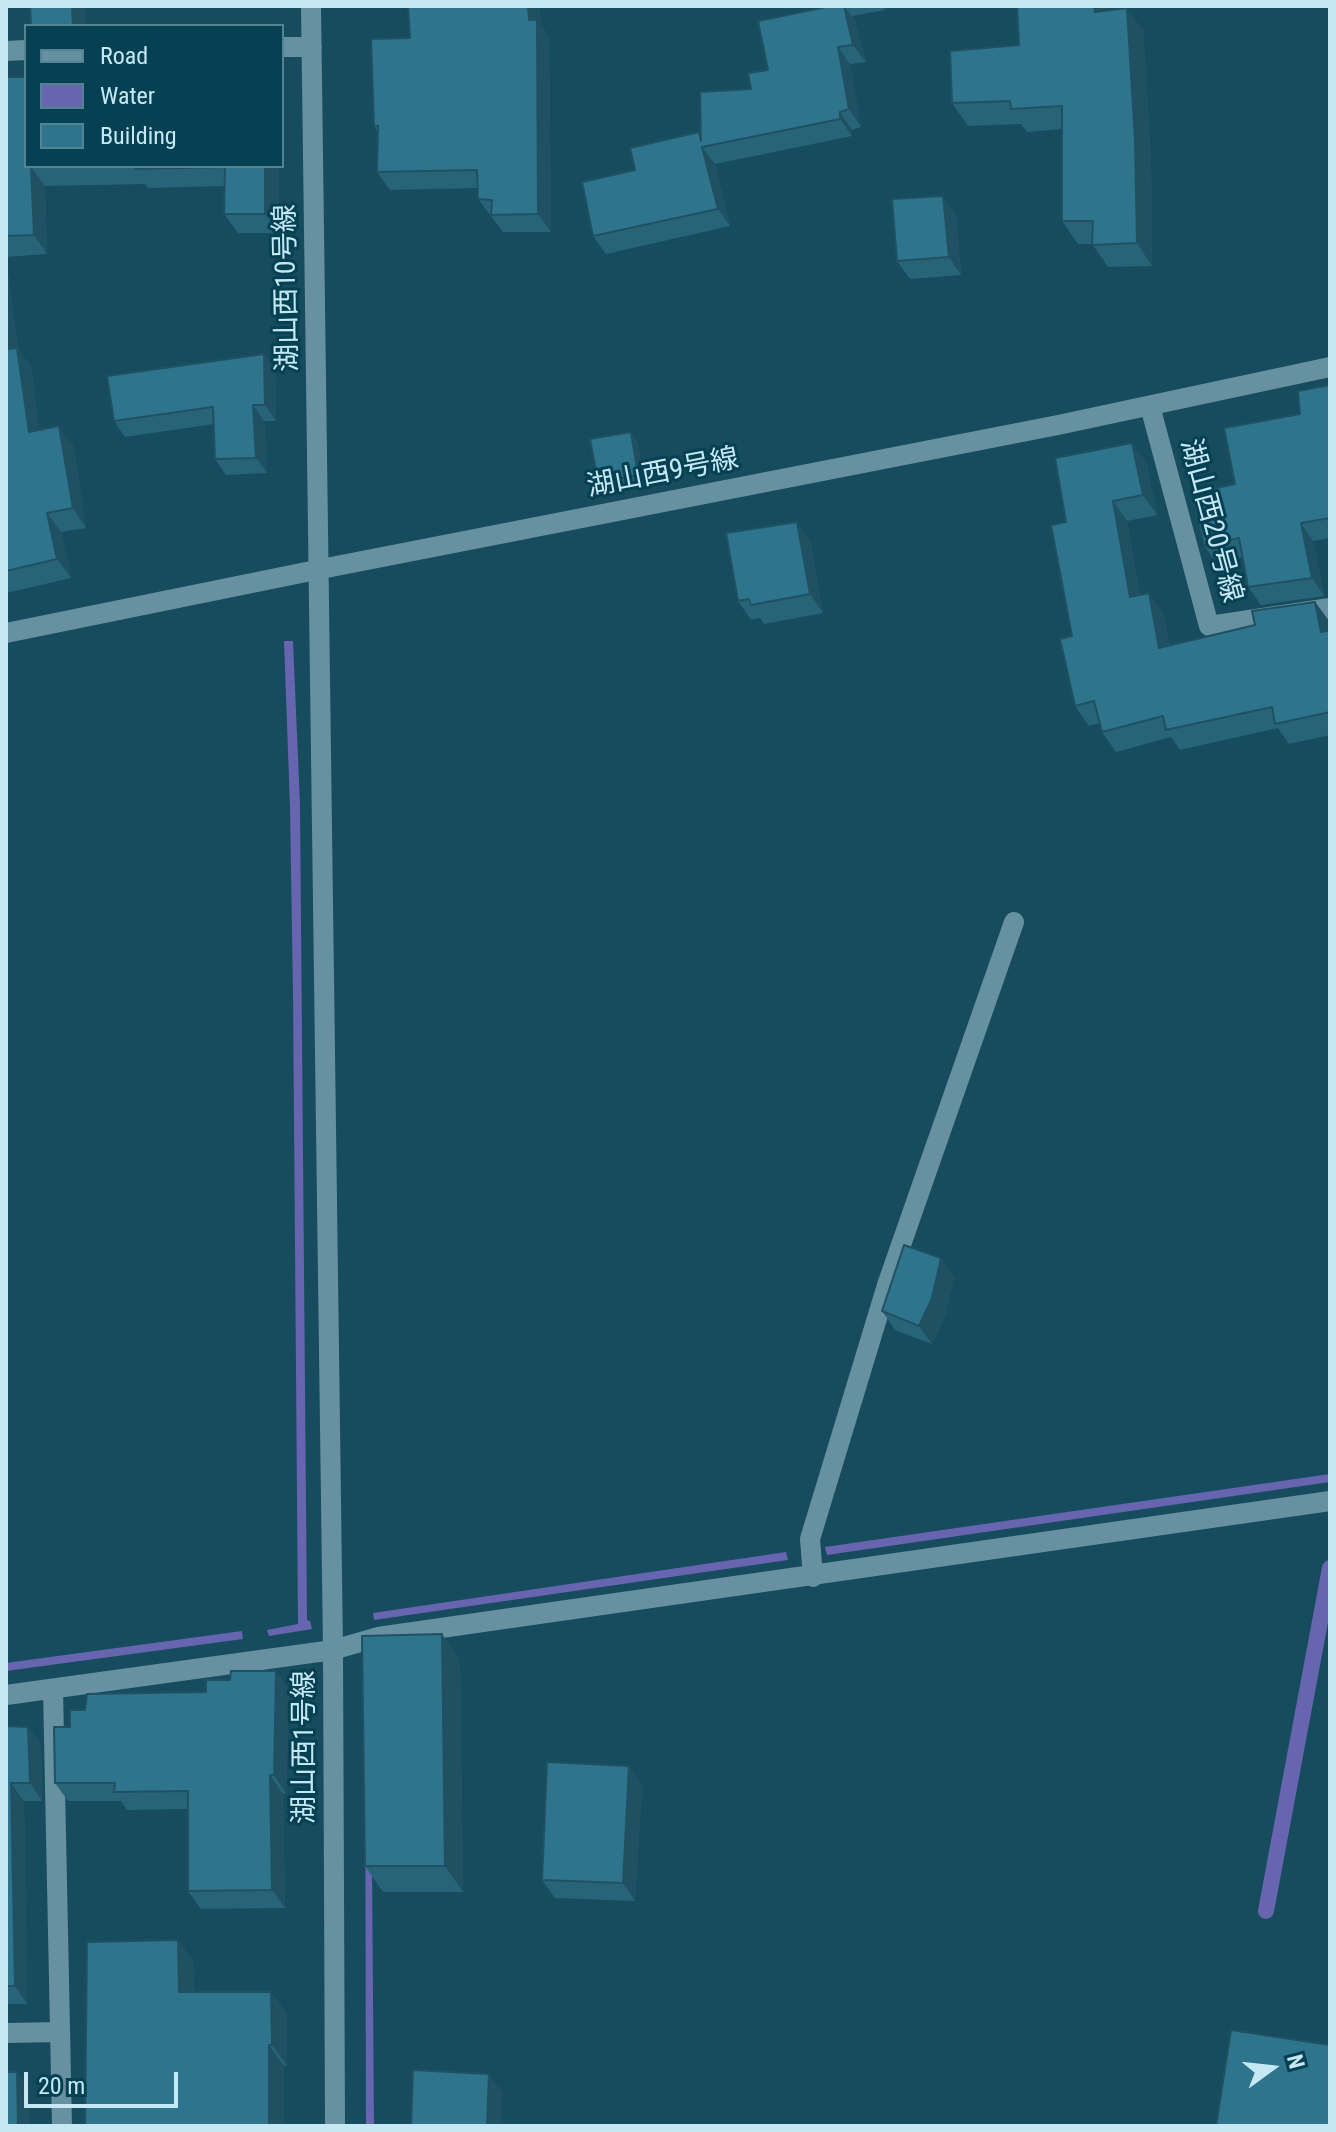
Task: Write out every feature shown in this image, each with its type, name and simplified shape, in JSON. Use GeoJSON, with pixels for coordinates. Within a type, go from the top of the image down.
{"type":"FeatureCollection","features":[{"type":"Feature","properties":{"kind":"street","name":"湖山西10号線"},"geometry":{"type":"LineString","coordinates":[[311,6],[321,569],[333,1650]]}},
{"type":"Feature","properties":{"kind":"street"},"geometry":{"type":"LineString","coordinates":[[284,47],[312,47]]}},
{"type":"Feature","properties":{"kind":"street","name":"湖山西9号線"},"geometry":{"type":"LineString","coordinates":[[6,633],[1150,406],[1330,367]]}},
{"type":"Feature","properties":{"kind":"street","name":"湖山西20号線"},"geometry":{"type":"LineString","coordinates":[[1150,406],[1209,626],[1330,608]]}},
{"type":"Feature","properties":{"kind":"street"},"geometry":{"type":"LineString","coordinates":[[813,1577],[810,1539],[888,1282],[1014,922]]}},
{"type":"Feature","properties":{"kind":"street"},"geometry":{"type":"LineString","coordinates":[[333,1650],[378,1637],[1330,1501]]}},
{"type":"Feature","properties":{"kind":"street","name":"湖山西1号線"},"geometry":{"type":"LineString","coordinates":[[6,1695],[333,1650],[335,2126]]}},
{"type":"Feature","properties":{"kind":"street"},"geometry":{"type":"LineString","coordinates":[[53,1689],[62,2126]]}},
{"type":"Feature","properties":{"kind":"street"},"geometry":{"type":"LineString","coordinates":[[6,2033],[60,2032]]}},
{"type":"Feature","properties":{"kind":"water"},"geometry":{"type":"Polygon","coordinates":[[[284,641],[293,641],[300,805],[307,1620],[312,1629],[269,1636],[267,1630],[298,1624],[293,992],[284,641]]]}},
{"type":"Feature","properties":{"kind":"water"},"geometry":{"type":"Polygon","coordinates":[[[1330,1474],[1330,1482],[827,1555],[825,1547],[1330,1474]]]}},
{"type":"Feature","properties":{"kind":"water"},"geometry":{"type":"Polygon","coordinates":[[[786,1552],[788,1560],[374,1620],[373,1613],[786,1552]]]}},
{"type":"Feature","properties":{"kind":"water"},"geometry":{"type":"Polygon","coordinates":[[[242,1631],[243,1639],[6,1671],[6,1663],[242,1631]]]}},
{"type":"Feature","properties":{"kind":"water"},"geometry":{"type":"Polygon","coordinates":[[[365,1669],[372,1865],[374,2126],[366,2126],[365,1669]]]}},
{"type":"Feature","properties":{"kind":"building"},"geometry":{"type":"Polygon","coordinates":[[[30,6],[72,6],[73,24],[31,24],[30,6]]]}},
{"type":"Feature","properties":{"kind":"building"},"geometry":{"type":"Polygon","coordinates":[[[408,6],[528,6],[529,20],[537,20],[538,214],[491,215],[492,200],[478,199],[477,170],[377,172],[378,126],[374,126],[371,39],[410,38],[408,6]]]}},
{"type":"Feature","properties":{"kind":"building"},"geometry":{"type":"Polygon","coordinates":[[[844,6],[853,45],[838,47],[849,109],[840,112],[840,119],[702,147],[718,209],[593,236],[582,182],[635,170],[630,148],[699,132],[701,141],[700,92],[751,89],[748,73],[768,70],[758,21],[844,6]]]}},
{"type":"Feature","properties":{"kind":"building"},"geometry":{"type":"Polygon","coordinates":[[[1017,6],[1094,6],[1095,12],[1127,8],[1137,243],[1092,245],[1093,221],[1062,221],[1062,106],[1011,109],[1010,101],[952,103],[950,51],[1019,45],[1017,6]]]}},
{"type":"Feature","properties":{"kind":"building"},"geometry":{"type":"Polygon","coordinates":[[[6,77],[24,77],[24,168],[31,168],[34,235],[6,236],[6,77]]]}},
{"type":"Feature","properties":{"kind":"building"},"geometry":{"type":"Polygon","coordinates":[[[225,168],[265,168],[265,214],[224,214],[225,168]]]}},
{"type":"Feature","properties":{"kind":"building"},"geometry":{"type":"Polygon","coordinates":[[[943,196],[949,257],[897,261],[892,199],[943,196]]]}},
{"type":"Feature","properties":{"kind":"building"},"geometry":{"type":"Polygon","coordinates":[[[6,339],[7,349],[17,348],[29,432],[59,426],[73,508],[47,513],[57,559],[6,571],[6,339]]]}},
{"type":"Feature","properties":{"kind":"building"},"geometry":{"type":"Polygon","coordinates":[[[264,354],[265,405],[253,405],[256,458],[215,459],[213,407],[114,421],[107,376],[264,354]]]}},
{"type":"Feature","properties":{"kind":"building"},"geometry":{"type":"Polygon","coordinates":[[[1330,385],[1330,518],[1301,523],[1312,578],[1248,587],[1239,538],[1204,545],[1192,493],[1235,484],[1224,428],[1300,414],[1298,391],[1330,385]]]}},
{"type":"Feature","properties":{"kind":"building"},"geometry":{"type":"Polygon","coordinates":[[[631,432],[638,475],[598,482],[590,439],[631,432]]]}},
{"type":"Feature","properties":{"kind":"building"},"geometry":{"type":"Polygon","coordinates":[[[1132,443],[1143,495],[1113,501],[1130,597],[1149,593],[1159,648],[1255,625],[1252,611],[1315,602],[1321,632],[1330,630],[1330,712],[1275,724],[1272,707],[1166,730],[1163,716],[1102,732],[1094,701],[1075,706],[1060,639],[1072,636],[1051,525],[1066,522],[1055,458],[1132,443]]]}},
{"type":"Feature","properties":{"kind":"building"},"geometry":{"type":"Polygon","coordinates":[[[797,522],[810,594],[751,605],[749,599],[738,601],[726,533],[797,522]]]}},
{"type":"Feature","properties":{"kind":"building"},"geometry":{"type":"Polygon","coordinates":[[[904,1245],[941,1258],[932,1298],[919,1326],[882,1311],[904,1245]]]}},
{"type":"Feature","properties":{"kind":"building"},"geometry":{"type":"Polygon","coordinates":[[[442,1634],[445,1866],[365,1866],[362,1636],[442,1634]]]}},
{"type":"Feature","properties":{"kind":"building"},"geometry":{"type":"Polygon","coordinates":[[[231,1671],[276,1671],[274,1775],[270,1775],[272,1890],[188,1891],[188,1791],[114,1792],[115,1783],[55,1783],[54,1727],[70,1727],[70,1710],[85,1710],[87,1694],[206,1692],[206,1680],[230,1680],[231,1671]]]}},
{"type":"Feature","properties":{"kind":"building"},"geometry":{"type":"Polygon","coordinates":[[[6,1726],[28,1727],[30,1783],[11,1783],[15,1986],[6,1986],[6,1726]]]}},
{"type":"Feature","properties":{"kind":"building"},"geometry":{"type":"Polygon","coordinates":[[[547,1762],[629,1766],[623,1883],[542,1880],[547,1762]]]}},
{"type":"Feature","properties":{"kind":"building"},"geometry":{"type":"Polygon","coordinates":[[[178,1940],[179,1992],[271,1992],[269,2126],[85,2126],[87,1942],[178,1940]]]}},
{"type":"Feature","properties":{"kind":"building"},"geometry":{"type":"Polygon","coordinates":[[[1231,2030],[1330,2045],[1330,2126],[1216,2126],[1231,2030]]]}},
{"type":"Feature","properties":{"kind":"building"},"geometry":{"type":"Polygon","coordinates":[[[413,2070],[489,2074],[487,2126],[411,2126],[413,2070]]]}},
{"type":"Feature","properties":{"kind":"building"},"geometry":{"type":"Polygon","coordinates":[[[6,2072],[17,2072],[18,2126],[6,2126],[6,2072]]]}},
{"type":"Feature","properties":{"kind":"waterway"},"geometry":{"type":"LineString","coordinates":[[1266,1911],[1330,1568]]}}]}
